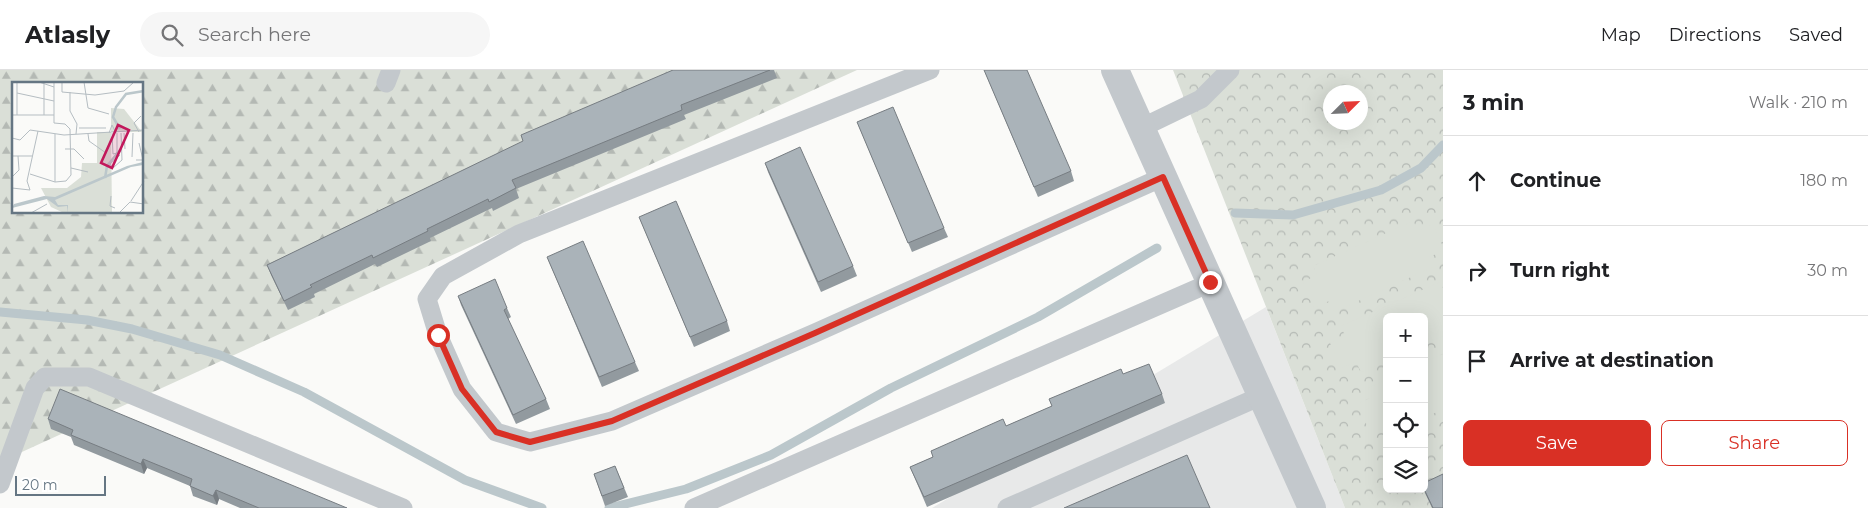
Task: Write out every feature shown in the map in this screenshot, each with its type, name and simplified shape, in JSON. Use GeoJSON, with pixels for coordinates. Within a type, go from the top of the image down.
{"type":"FeatureCollection","features":[{"type":"Feature","properties":{"kind":"street"},"geometry":{"type":"LineString","coordinates":[[1115,70],[1312,508]]}},
{"type":"Feature","properties":{"kind":"lane"},"geometry":{"type":"LineString","coordinates":[[930,70],[519,234],[443,276],[427,299],[438,335],[462,389],[496,432],[530,442],[612,421],[815,333],[1163,177]]}},
{"type":"Feature","properties":{"kind":"lane"},"geometry":{"type":"LineString","coordinates":[[1141,128],[1202,99],[1230,70]]}},
{"type":"Feature","properties":{"kind":"lane"},"geometry":{"type":"LineString","coordinates":[[694,508],[1210,282]]}},
{"type":"Feature","properties":{"kind":"lane"},"geometry":{"type":"LineString","coordinates":[[0,484],[35,388],[45,377],[89,377],[404,508]]}},
{"type":"Feature","properties":{"kind":"lane"},"geometry":{"type":"LineString","coordinates":[[1007,508],[1261,396]]}},
{"type":"Feature","properties":{"kind":"shaded area"},"geometry":{"type":"Polygon","coordinates":[[[1266,307],[1345,508],[932,508],[1266,307]]]}},
{"type":"Feature","properties":{"kind":"green space"},"geometry":{"type":"Polygon","coordinates":[[[0,70],[857,70],[0,462],[0,70]]]}},
{"type":"Feature","properties":{"kind":"green space"},"geometry":{"type":"Polygon","coordinates":[[[1173,70],[1443,70],[1443,508],[1345,508],[1173,70]]]}},
{"type":"Feature","properties":{"kind":"green space"},"geometry":{"type":"Polygon","coordinates":[[[1413,221],[1418,231],[1433,224],[1443,247],[1443,251],[1429,257],[1433,267],[1334,312],[1329,301],[1314,308],[1303,282],[1317,275],[1313,266],[1413,221]]]}},
{"type":"Feature","properties":{"kind":"green space"},"geometry":{"type":"Polygon","coordinates":[[[1440,282],[1443,288],[1443,336],[1428,342],[1428,313],[1383,313],[1383,363],[1361,372],[1356,362],[1342,368],[1330,343],[1345,336],[1341,326],[1440,282]]]}},
{"type":"Feature","properties":{"kind":"green space"},"geometry":{"type":"Polygon","coordinates":[[[1443,354],[1443,409],[1428,416],[1428,403],[1428,360],[1443,354]]]}},
{"type":"Feature","properties":{"kind":"green space"},"geometry":{"type":"Polygon","coordinates":[[[1383,381],[1383,423],[1369,430],[1357,404],[1372,397],[1368,388],[1383,381]]]}},
{"type":"Feature","properties":{"kind":"building"},"geometry":{"type":"Polygon","coordinates":[[[673,70],[770,70],[681,105],[682,110],[512,180],[516,188],[489,202],[488,199],[373,258],[372,255],[310,285],[312,287],[284,301],[267,265],[523,141],[521,135],[673,70]]]}},
{"type":"Feature","properties":{"kind":"building"},"geometry":{"type":"Polygon","coordinates":[[[984,70],[1027,70],[1071,171],[1034,187],[984,70]]]}},
{"type":"Feature","properties":{"kind":"building"},"geometry":{"type":"Polygon","coordinates":[[[893,107],[944,228],[908,243],[857,122],[893,107]]]}},
{"type":"Feature","properties":{"kind":"building"},"geometry":{"type":"Polygon","coordinates":[[[800,147],[853,266],[818,282],[765,163],[800,147]]]}},
{"type":"Feature","properties":{"kind":"building"},"geometry":{"type":"Polygon","coordinates":[[[676,201],[727,321],[690,337],[639,217],[676,201]]]}},
{"type":"Feature","properties":{"kind":"building"},"geometry":{"type":"Polygon","coordinates":[[[583,241],[635,362],[599,377],[547,257],[583,241]]]}},
{"type":"Feature","properties":{"kind":"building"},"geometry":{"type":"Polygon","coordinates":[[[495,279],[507,308],[504,310],[546,399],[513,415],[458,296],[495,279]]]}},
{"type":"Feature","properties":{"kind":"building"},"geometry":{"type":"Polygon","coordinates":[[[1149,364],[1162,394],[924,497],[910,467],[933,457],[931,451],[1003,419],[1006,426],[1052,406],[1049,399],[1121,369],[1123,374],[1149,364]]]}},
{"type":"Feature","properties":{"kind":"building"},"geometry":{"type":"Polygon","coordinates":[[[60,389],[347,508],[259,508],[216,490],[213,496],[190,486],[192,479],[143,459],[141,464],[71,435],[73,430],[48,419],[60,389]]]}},
{"type":"Feature","properties":{"kind":"building"},"geometry":{"type":"Polygon","coordinates":[[[1187,455],[1210,508],[1064,508],[1187,455]]]}},
{"type":"Feature","properties":{"kind":"building"},"geometry":{"type":"Polygon","coordinates":[[[615,466],[624,488],[602,496],[594,474],[615,466]]]}},
{"type":"Feature","properties":{"kind":"building"},"geometry":{"type":"Polygon","coordinates":[[[1443,474],[1443,508],[1433,508],[1426,493],[1428,493],[1428,481],[1443,474]]]}},
{"type":"Feature","properties":{"kind":"waterway"},"geometry":{"type":"LineString","coordinates":[[1235,213],[1293,215],[1381,190],[1421,168],[1443,145]]}},
{"type":"Feature","properties":{"kind":"waterway"},"geometry":{"type":"LineString","coordinates":[[609,508],[686,489],[771,455],[891,388],[1038,317],[1157,248]]}},
{"type":"Feature","properties":{"kind":"waterway"},"geometry":{"type":"LineString","coordinates":[[0,312],[87,320],[132,329],[220,355],[304,392],[465,480],[542,508]]}},
{"type":"Feature","properties":{"kind":"route"},"geometry":{"type":"LineString","coordinates":[[438,335],[462,389],[496,432],[530,442],[612,421],[815,333],[1163,177],[1210,282]]}}]}
